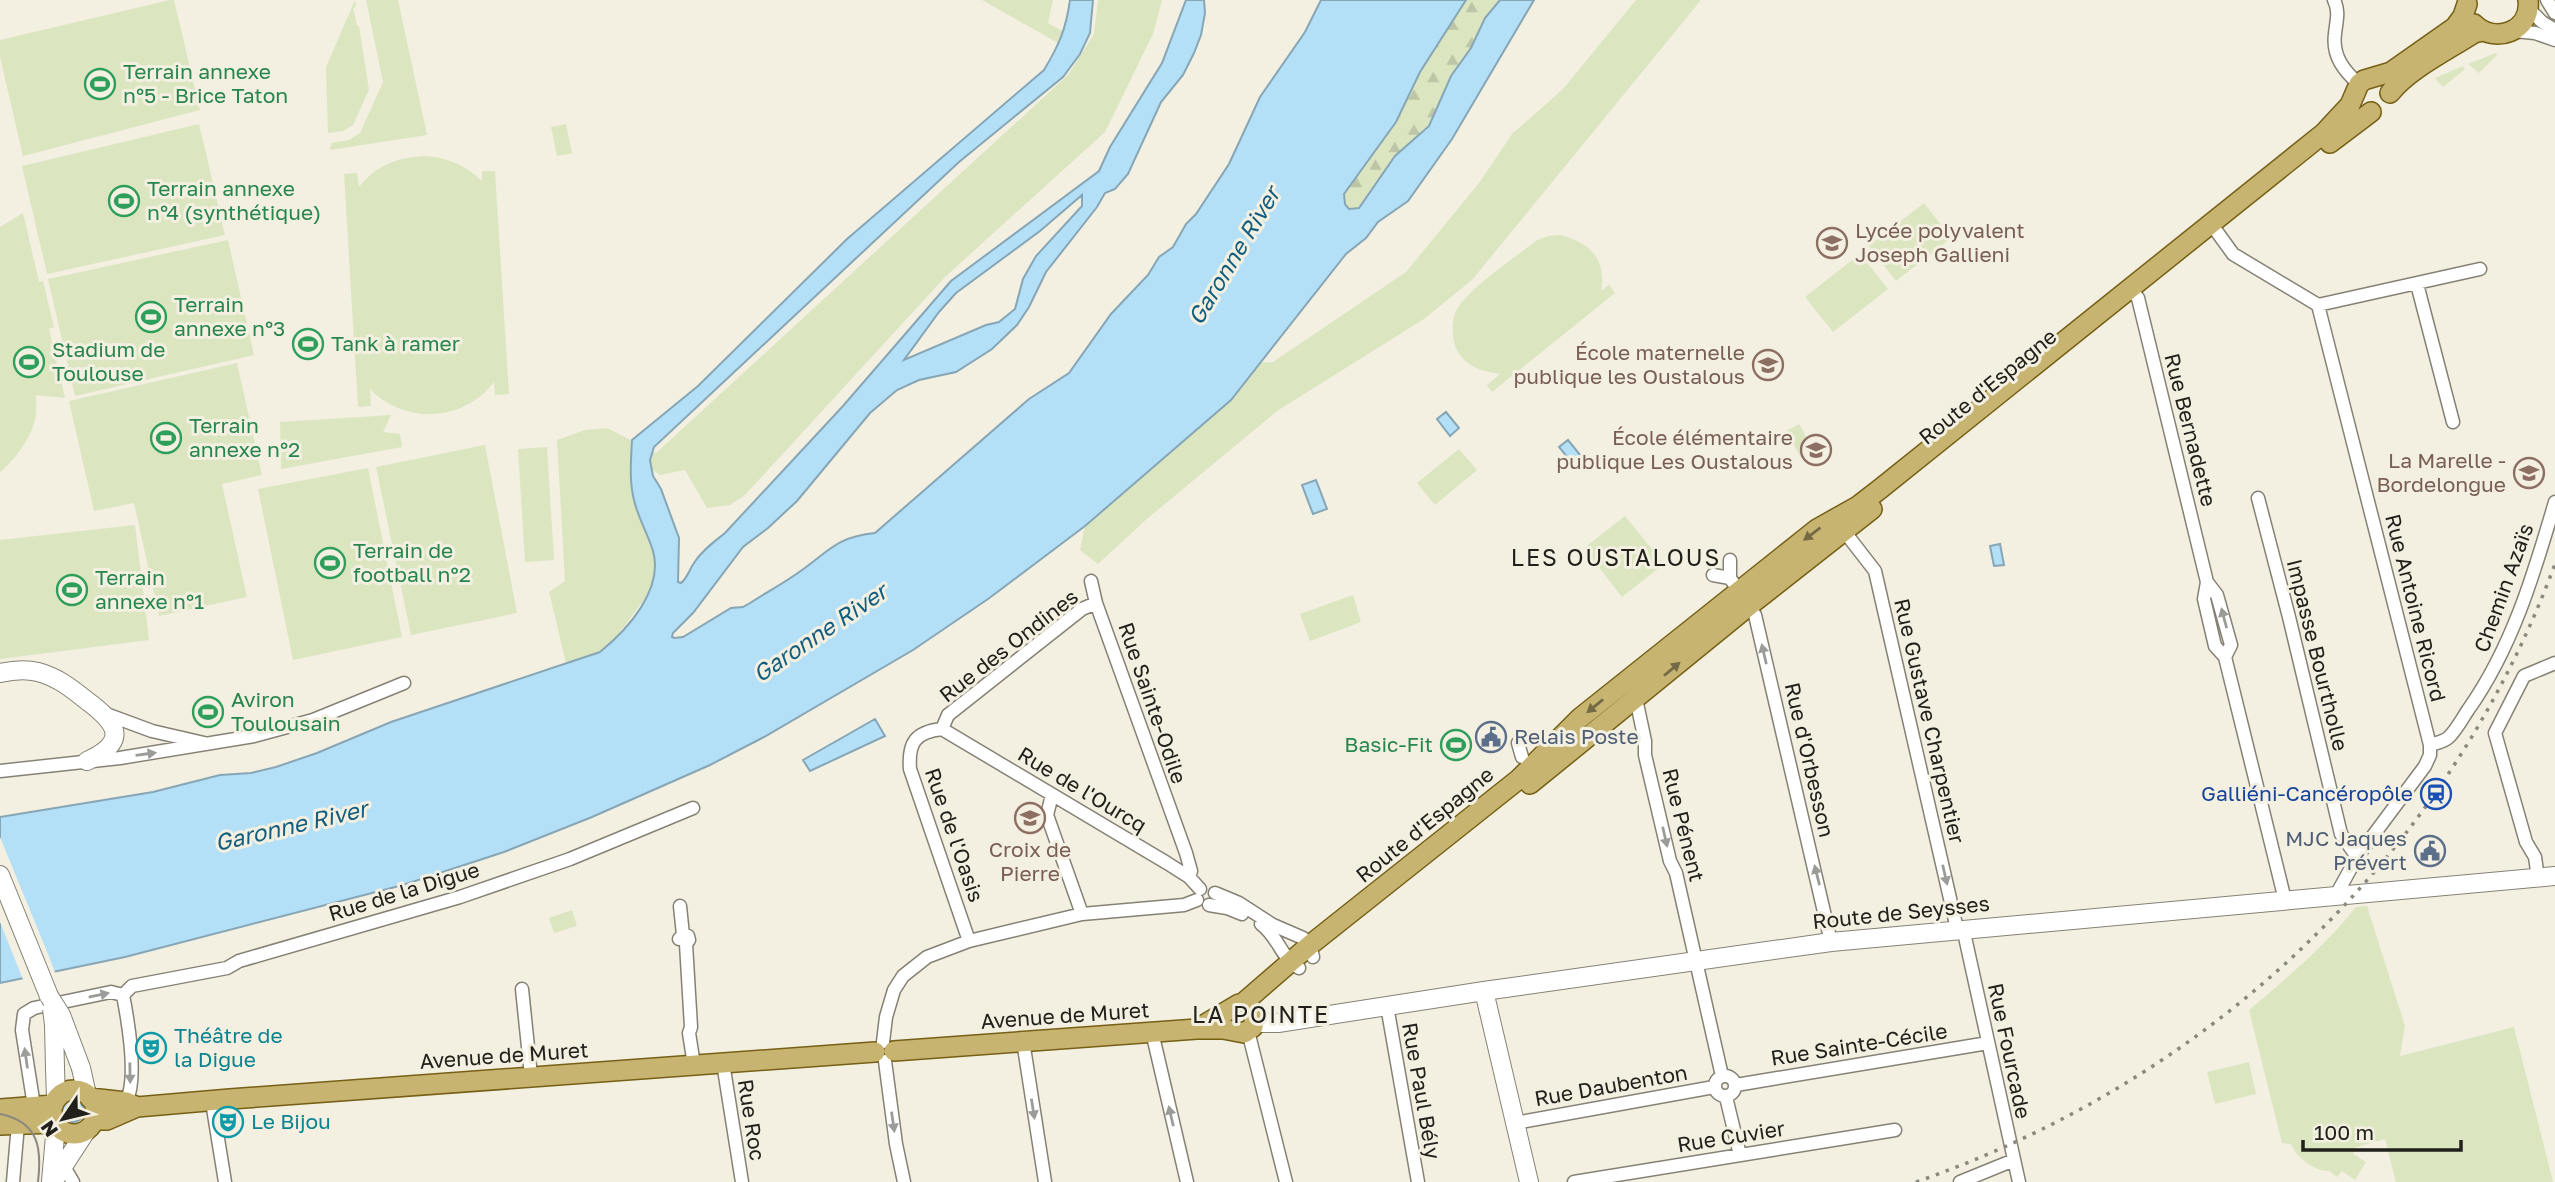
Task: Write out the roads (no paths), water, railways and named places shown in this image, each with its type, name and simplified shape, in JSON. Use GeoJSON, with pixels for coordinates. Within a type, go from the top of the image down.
{"type":"FeatureCollection","features":[{"type":"Feature","properties":{"kind":"main road","name":"Route d'Espagne"},"geometry":{"type":"LineString","coordinates":[[2215,229],[2324,133],[2364,86],[2391,72],[2455,27],[2463,16],[2467,2]]}},
{"type":"Feature","properties":{"kind":"main road"},"geometry":{"type":"LineString","coordinates":[[2467,2],[2472,22],[2482,31]]}},
{"type":"Feature","properties":{"kind":"main road"},"geometry":{"type":"LineString","coordinates":[[2390,93],[2385,83],[2364,86],[2360,106],[2371,112],[2385,107],[2390,93],[2399,83],[2474,33],[2482,31],[2499,35],[2514,31],[2524,21],[2533,2]]}},
{"type":"Feature","properties":{"kind":"main road","name":"Route d'Espagne"},"geometry":{"type":"LineString","coordinates":[[1303,958],[1635,699],[1740,591],[1844,531],[2215,229],[2371,112]]}},
{"type":"Feature","properties":{"kind":"main road","name":"Route d'Espagne"},"geometry":{"type":"LineString","coordinates":[[1243,1019],[1303,958],[1519,779],[1580,718],[1817,529],[1858,506],[2134,294]]}},
{"type":"Feature","properties":{"kind":"main road"},"geometry":{"type":"LineString","coordinates":[[0,673],[24,670],[52,677],[106,714],[113,724],[115,739],[109,748],[87,761]]}},
{"type":"Feature","properties":{"kind":"main road"},"geometry":{"type":"LineString","coordinates":[[0,875],[49,996],[61,1015],[96,1112],[52,1182]]}},
{"type":"Feature","properties":{"kind":"main road","name":"Route de Seysses"},"geometry":{"type":"LineString","coordinates":[[1243,1019],[1278,1023],[1831,942],[1960,928],[2546,877]]}},
{"type":"Feature","properties":{"kind":"main road"},"geometry":{"type":"LineString","coordinates":[[1483,991],[1529,1182]]}},
{"type":"Feature","properties":{"kind":"main road"},"geometry":{"type":"LineString","coordinates":[[49,996],[54,1026],[55,1068],[51,1112],[52,1182]]}},
{"type":"Feature","properties":{"kind":"main road","name":"Avenue de Muret"},"geometry":{"type":"LineString","coordinates":[[89,1096],[132,1105],[212,1102],[531,1076],[693,1059],[723,1063],[1197,1029],[1243,1019]]}},
{"type":"Feature","properties":{"kind":"main road"},"geometry":{"type":"LineString","coordinates":[[9,1124],[51,1112],[72,1090],[89,1096]]}},
{"type":"Feature","properties":{"kind":"main road","name":"Avenue de Muret"},"geometry":{"type":"LineString","coordinates":[[90,1125],[107,1120],[132,1105]]}},
{"type":"Feature","properties":{"kind":"main road"},"geometry":{"type":"LineString","coordinates":[[0,1109],[51,1112],[71,1134],[90,1125]]}},
{"type":"Feature","properties":{"kind":"street"},"geometry":{"type":"LineString","coordinates":[[2334,0],[2338,14],[2334,38],[2336,52],[2345,71],[2364,86]]}},
{"type":"Feature","properties":{"kind":"street"},"geometry":{"type":"LineString","coordinates":[[2533,2],[2555,13]]}},
{"type":"Feature","properties":{"kind":"street"},"geometry":{"type":"LineString","coordinates":[[2533,2],[2542,22],[2555,30]]}},
{"type":"Feature","properties":{"kind":"street"},"geometry":{"type":"LineString","coordinates":[[2514,31],[2535,33],[2555,40]]}},
{"type":"Feature","properties":{"kind":"street"},"geometry":{"type":"LineString","coordinates":[[2215,229],[2233,254],[2318,305],[2480,269]]}},
{"type":"Feature","properties":{"kind":"street"},"geometry":{"type":"LineString","coordinates":[[2417,284],[2453,422]]}},
{"type":"Feature","properties":{"kind":"street","name":"Rue Bernadette"},"geometry":{"type":"LineString","coordinates":[[2134,294],[2207,582],[2204,599],[2215,646],[2225,657],[2285,900]]}},
{"type":"Feature","properties":{"kind":"street","name":"Rue Antoine Ricord"},"geometry":{"type":"LineString","coordinates":[[2318,305],[2430,745]]}},
{"type":"Feature","properties":{"kind":"street","name":"Impasse Bourtholle"},"geometry":{"type":"LineString","coordinates":[[2258,498],[2340,834],[2357,857]]}},
{"type":"Feature","properties":{"kind":"street","name":"Chemin Azaïs"},"geometry":{"type":"LineString","coordinates":[[2430,745],[2451,734],[2478,696],[2500,658],[2517,620],[2555,502]]}},
{"type":"Feature","properties":{"kind":"street","name":"Rue Gustave Charpentier"},"geometry":{"type":"LineString","coordinates":[[1844,531],[1875,571],[1960,928]]}},
{"type":"Feature","properties":{"kind":"street"},"geometry":{"type":"LineString","coordinates":[[1730,560],[1740,591]]}},
{"type":"Feature","properties":{"kind":"street"},"geometry":{"type":"LineString","coordinates":[[1713,575],[1740,591]]}},
{"type":"Feature","properties":{"kind":"street","name":"Rue Sainte-Odile"},"geometry":{"type":"LineString","coordinates":[[1091,581],[1096,603],[1191,872],[1189,877]]}},
{"type":"Feature","properties":{"kind":"street","name":"Rue d'Orbesson"},"geometry":{"type":"LineString","coordinates":[[1740,591],[1755,615],[1831,942]]}},
{"type":"Feature","properties":{"kind":"street","name":"Rue des Ondines"},"geometry":{"type":"LineString","coordinates":[[914,742],[928,730],[942,729],[948,715],[1082,609],[1096,603]]}},
{"type":"Feature","properties":{"kind":"street"},"geometry":{"type":"LineString","coordinates":[[2546,877],[2526,842],[2495,733],[2524,677],[2554,662]]}},
{"type":"Feature","properties":{"kind":"street"},"geometry":{"type":"LineString","coordinates":[[1632,677],[1635,699]]}},
{"type":"Feature","properties":{"kind":"street"},"geometry":{"type":"LineString","coordinates":[[0,771],[191,747],[254,736],[313,720],[404,683]]}},
{"type":"Feature","properties":{"kind":"street","name":"Rue Pénent"},"geometry":{"type":"LineString","coordinates":[[1635,699],[1670,861],[1676,873],[1696,961],[1718,1081]]}},
{"type":"Feature","properties":{"kind":"street"},"geometry":{"type":"LineString","coordinates":[[106,714],[152,731],[204,743]]}},
{"type":"Feature","properties":{"kind":"street","name":"Rue de l'Ourcq"},"geometry":{"type":"LineString","coordinates":[[942,729],[1189,877],[1205,897]]}},
{"type":"Feature","properties":{"kind":"street","name":"Rue de l'Oasis"},"geometry":{"type":"LineString","coordinates":[[914,742],[909,752],[910,769],[969,941]]}},
{"type":"Feature","properties":{"kind":"street"},"geometry":{"type":"LineString","coordinates":[[1518,743],[1522,757]]}},
{"type":"Feature","properties":{"kind":"street"},"geometry":{"type":"LineString","coordinates":[[2335,897],[2357,857],[2425,766],[2430,755],[2430,745]]}},
{"type":"Feature","properties":{"kind":"street"},"geometry":{"type":"LineString","coordinates":[[1052,795],[1047,815],[1082,914]]}},
{"type":"Feature","properties":{"kind":"street"},"geometry":{"type":"LineString","coordinates":[[1053,827],[1055,819],[1066,804]]}},
{"type":"Feature","properties":{"kind":"street","name":"Rue de la Digue"},"geometry":{"type":"LineString","coordinates":[[51,1112],[22,1030],[24,1014],[34,1008],[111,992],[123,995],[132,986],[227,968],[239,961],[474,892],[570,859],[693,808]]}},
{"type":"Feature","properties":{"kind":"street"},"geometry":{"type":"LineString","coordinates":[[1167,863],[1178,848],[1180,839]]}},
{"type":"Feature","properties":{"kind":"street"},"geometry":{"type":"LineString","coordinates":[[1205,897],[1258,922],[1303,958]]}},
{"type":"Feature","properties":{"kind":"street"},"geometry":{"type":"LineString","coordinates":[[904,1182],[896,1144],[884,1051],[886,1017],[894,990],[903,976],[928,957],[969,941],[1082,914],[1184,905],[1205,897],[1239,904],[1273,925],[1303,939],[1303,958]]}},
{"type":"Feature","properties":{"kind":"street"},"geometry":{"type":"LineString","coordinates":[[680,906],[683,935],[688,936],[689,940],[686,944],[691,1027],[695,1046],[693,1059]]}},
{"type":"Feature","properties":{"kind":"street","name":"Rue Fourcade"},"geometry":{"type":"LineString","coordinates":[[1960,928],[2019,1182]]}},
{"type":"Feature","properties":{"kind":"street"},"geometry":{"type":"LineString","coordinates":[[522,989],[531,1076]]}},
{"type":"Feature","properties":{"kind":"street"},"geometry":{"type":"LineString","coordinates":[[123,995],[130,1043],[132,1105]]}},
{"type":"Feature","properties":{"kind":"street","name":"Rue Paul Bély"},"geometry":{"type":"LineString","coordinates":[[1387,1006],[1418,1182]]}},
{"type":"Feature","properties":{"kind":"street"},"geometry":{"type":"LineString","coordinates":[[1243,1019],[1286,1182]]}},
{"type":"Feature","properties":{"kind":"street"},"geometry":{"type":"LineString","coordinates":[[1152,1032],[1187,1182]]}},
{"type":"Feature","properties":{"kind":"street"},"geometry":{"type":"LineString","coordinates":[[1023,1041],[1045,1182]]}},
{"type":"Feature","properties":{"kind":"street","name":"Rue Sainte-Cécile"},"geometry":{"type":"LineString","coordinates":[[1736,1085],[1988,1043]]}},
{"type":"Feature","properties":{"kind":"street","name":"Rue Roc"},"geometry":{"type":"LineString","coordinates":[[723,1063],[741,1182]]}},
{"type":"Feature","properties":{"kind":"street"},"geometry":{"type":"LineString","coordinates":[[1726,1097],[1733,1093],[1736,1085],[1731,1077],[1718,1081],[1716,1092],[1726,1097],[1740,1155]]}},
{"type":"Feature","properties":{"kind":"street","name":"Rue Daubenton"},"geometry":{"type":"LineString","coordinates":[[1515,1123],[1718,1081]]}},
{"type":"Feature","properties":{"kind":"street"},"geometry":{"type":"LineString","coordinates":[[212,1102],[225,1182]]}},
{"type":"Feature","properties":{"kind":"street"},"geometry":{"type":"LineString","coordinates":[[9,1124],[13,1182]]}},
{"type":"Feature","properties":{"kind":"street","name":"Rue Cuvier"},"geometry":{"type":"LineString","coordinates":[[1574,1182],[1895,1130]]}},
{"type":"Feature","properties":{"kind":"street"},"geometry":{"type":"LineString","coordinates":[[1960,1182],[2014,1160]]}},
{"type":"Feature","properties":{"kind":"street"},"geometry":{"type":"LineString","coordinates":[[64,1165],[73,1182]]}},
{"type":"Feature","properties":{"kind":"water","name":"Garonne River"},"geometry":{"type":"Polygon","coordinates":[[[1070,0],[1093,0],[1090,33],[1080,54],[1063,77],[959,162],[654,447],[650,460],[653,476],[661,489],[679,538],[678,582],[683,581],[700,555],[725,533],[843,406],[951,281],[1099,171],[1110,147],[1162,63],[1186,0],[1204,0],[1205,13],[1201,35],[1194,53],[1183,75],[1161,102],[1128,174],[1115,189],[1105,193],[1046,272],[1017,325],[992,349],[956,372],[919,380],[897,390],[870,413],[797,501],[743,547],[672,637],[683,637],[731,608],[743,607],[790,579],[843,541],[875,533],[1029,399],[1069,373],[1111,314],[1148,275],[1159,257],[1173,247],[1186,224],[1196,214],[1229,164],[1260,97],[1305,32],[1321,0],[1466,0],[1420,72],[1396,122],[1344,194],[1345,204],[1349,209],[1359,208],[1395,156],[1429,126],[1451,76],[1471,48],[1485,18],[1500,0],[1534,0],[1452,139],[1408,201],[1378,222],[1366,238],[1346,254],[1231,400],[1085,526],[988,599],[913,650],[764,737],[710,765],[504,852],[403,885],[125,957],[0,983],[0,817],[153,792],[220,775],[251,773],[276,767],[391,722],[600,652],[610,643],[641,608],[653,580],[655,566],[653,551],[632,493],[632,440],[698,386],[847,239],[1044,70],[1061,36],[1070,0]],[[1082,195],[1040,231],[956,293],[904,360],[999,322],[1015,309],[1023,279],[1036,256],[1082,206],[1082,195]]]}},
{"type":"Feature","properties":{"kind":"water"},"geometry":{"type":"Polygon","coordinates":[[[1446,412],[1459,428],[1450,436],[1437,419],[1446,412]]]}},
{"type":"Feature","properties":{"kind":"water"},"geometry":{"type":"Polygon","coordinates":[[[1568,440],[1581,456],[1572,463],[1559,447],[1568,440]]]}},
{"type":"Feature","properties":{"kind":"water"},"geometry":{"type":"Polygon","coordinates":[[[1316,480],[1327,509],[1313,514],[1302,485],[1316,480]]]}},
{"type":"Feature","properties":{"kind":"water"},"geometry":{"type":"Polygon","coordinates":[[[2000,544],[2004,565],[1994,566],[1990,546],[2000,544]]]}},
{"type":"Feature","properties":{"kind":"water"},"geometry":{"type":"Polygon","coordinates":[[[875,719],[885,736],[810,771],[803,760],[875,719]]]}},
{"type":"Feature","properties":{"kind":"water"},"geometry":{"type":"Polygon","coordinates":[[[73,1100],[81,1103],[84,1111],[81,1119],[73,1122],[65,1119],[62,1111],[65,1103],[73,1100]]]}},
{"type":"Feature","properties":{"kind":"tram line"},"geometry":{"type":"LineString","coordinates":[[0,1114],[23,1123],[35,1138],[39,1158],[38,1182]]}},
{"type":"Feature","properties":{"kind":"railway"},"geometry":{"type":"LineString","coordinates":[[1916,1182],[2024,1138],[2125,1083],[2220,1019],[2306,945],[2383,862],[2451,770],[2508,671],[2555,564]]}},
{"type":"Feature","properties":{"kind":"place","name":"Terrain annexe n°5 - Brice Taton"},"geometry":{"type":"Point","coordinates":[100,84]}},
{"type":"Feature","properties":{"kind":"place","name":"Terrain annexe n°4 (synthétique)"},"geometry":{"type":"Point","coordinates":[124,201]}},
{"type":"Feature","properties":{"kind":"place","name":"Lycée polyvalent Joseph Gallieni"},"geometry":{"type":"Point","coordinates":[1832,243]}},
{"type":"Feature","properties":{"kind":"place","name":"Terrain annexe n°3"},"geometry":{"type":"Point","coordinates":[151,317]}},
{"type":"Feature","properties":{"kind":"place","name":"Tank à ramer"},"geometry":{"type":"Point","coordinates":[308,344]}},
{"type":"Feature","properties":{"kind":"place","name":"Stadium de Toulouse"},"geometry":{"type":"Point","coordinates":[29,362]}},
{"type":"Feature","properties":{"kind":"place","name":"École maternelle publique les Oustalous"},"geometry":{"type":"Point","coordinates":[1768,365]}},
{"type":"Feature","properties":{"kind":"place","name":"Terrain annexe n°2"},"geometry":{"type":"Point","coordinates":[166,438]}},
{"type":"Feature","properties":{"kind":"place","name":"École élémentaire publique Les Oustalous"},"geometry":{"type":"Point","coordinates":[1816,450]}},
{"type":"Feature","properties":{"kind":"place","name":"La Marelle - Bordelongue"},"geometry":{"type":"Point","coordinates":[2529,473]}},
{"type":"Feature","properties":{"kind":"place","name":"Terrain de football n°2"},"geometry":{"type":"Point","coordinates":[330,563]}},
{"type":"Feature","properties":{"kind":"place","name":"Terrain annexe n°1"},"geometry":{"type":"Point","coordinates":[72,590]}},
{"type":"Feature","properties":{"kind":"place","name":"Aviron Toulousain"},"geometry":{"type":"Point","coordinates":[208,712]}},
{"type":"Feature","properties":{"kind":"place","name":"Relais Poste"},"geometry":{"type":"Point","coordinates":[1491,737]}},
{"type":"Feature","properties":{"kind":"place","name":"Basic-Fit"},"geometry":{"type":"Point","coordinates":[1456,745]}},
{"type":"Feature","properties":{"kind":"place","name":"Galliéni-Cancéropôle"},"geometry":{"type":"Point","coordinates":[2436,794]}},
{"type":"Feature","properties":{"kind":"place","name":"Croix de Pierre"},"geometry":{"type":"Point","coordinates":[1030,818]}},
{"type":"Feature","properties":{"kind":"place","name":"MJC Jaques Prévert"},"geometry":{"type":"Point","coordinates":[2430,851]}},
{"type":"Feature","properties":{"kind":"place","name":"Théâtre de la Digue"},"geometry":{"type":"Point","coordinates":[151,1048]}},
{"type":"Feature","properties":{"kind":"place","name":"Le Bijou"},"geometry":{"type":"Point","coordinates":[228,1122]}},
{"type":"Feature","properties":{"kind":"district","name":"LES OUSTALOUS"},"geometry":{"type":"Point","coordinates":[1616,558]}},
{"type":"Feature","properties":{"kind":"district","name":"LA POINTE"},"geometry":{"type":"Point","coordinates":[1261,1015]}}]}
